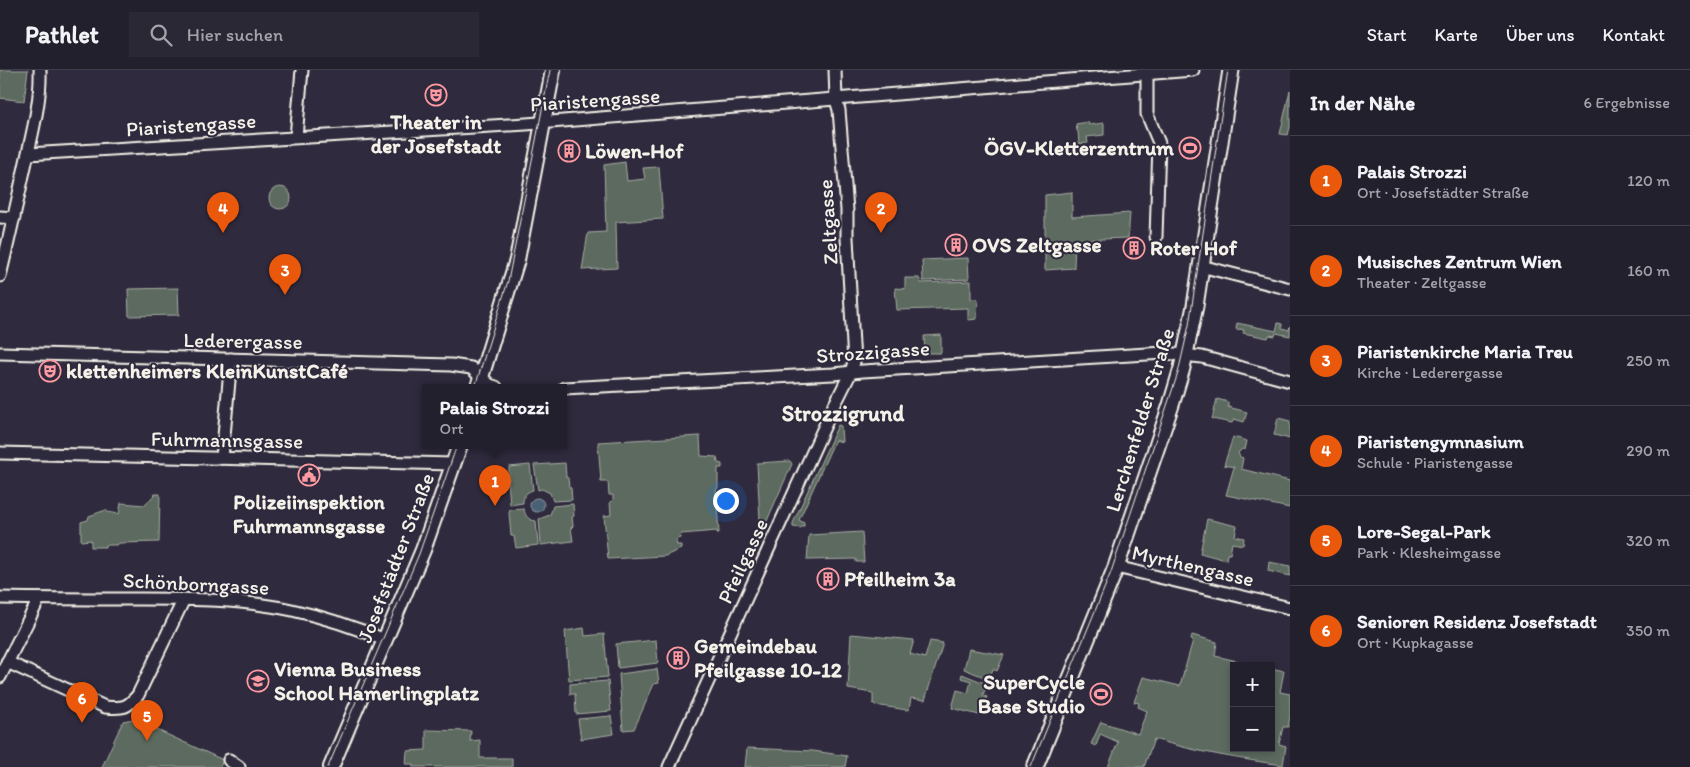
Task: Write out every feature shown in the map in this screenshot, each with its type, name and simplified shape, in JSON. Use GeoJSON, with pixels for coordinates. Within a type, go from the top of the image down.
{"type":"FeatureCollection","features":[{"type":"Feature","properties":{"kind":"main road","name":"Lerchenfelder Straße"},"geometry":{"type":"LineString","coordinates":[[1035,767],[1116,567],[1172,405],[1185,356],[1201,266],[1230,70]]}},
{"type":"Feature","properties":{"kind":"street"},"geometry":{"type":"LineString","coordinates":[[0,276],[28,154],[41,86],[40,70]]}},
{"type":"Feature","properties":{"kind":"street"},"geometry":{"type":"LineString","coordinates":[[296,137],[302,70]]}},
{"type":"Feature","properties":{"kind":"street"},"geometry":{"type":"LineString","coordinates":[[480,382],[517,260],[553,70]]}},
{"type":"Feature","properties":{"kind":"street","name":"Zeltgasse"},"geometry":{"type":"LineString","coordinates":[[835,70],[836,100],[839,110],[847,210],[855,360],[851,372]]}},
{"type":"Feature","properties":{"kind":"street","name":"Piaristengasse"},"geometry":{"type":"LineString","coordinates":[[28,154],[543,122],[1193,70]]}},
{"type":"Feature","properties":{"kind":"street"},"geometry":{"type":"LineString","coordinates":[[1147,73],[1147,114],[1159,143],[1156,237]]}},
{"type":"Feature","properties":{"kind":"street"},"geometry":{"type":"LineString","coordinates":[[0,217],[14,218]]}},
{"type":"Feature","properties":{"kind":"street"},"geometry":{"type":"LineString","coordinates":[[1201,266],[1290,290]]}},
{"type":"Feature","properties":{"kind":"street","name":"Lederergasse"},"geometry":{"type":"LineString","coordinates":[[0,353],[451,365],[471,368],[480,382]]}},
{"type":"Feature","properties":{"kind":"street","name":"Strozzigasse"},"geometry":{"type":"LineString","coordinates":[[567,388],[834,374],[1164,353],[1202,357],[1290,381]]}},
{"type":"Feature","properties":{"kind":"street"},"geometry":{"type":"LineString","coordinates":[[222,458],[231,359]]}},
{"type":"Feature","properties":{"kind":"street","name":"Pfeilgasse"},"geometry":{"type":"LineString","coordinates":[[669,767],[851,372]]}},
{"type":"Feature","properties":{"kind":"street","name":"Josefstädter Straße"},"geometry":{"type":"LineString","coordinates":[[331,767],[424,550],[459,449]]}},
{"type":"Feature","properties":{"kind":"street","name":"Fuhrmannsgasse"},"geometry":{"type":"LineString","coordinates":[[0,453],[454,464]]}},
{"type":"Feature","properties":{"kind":"street","name":"Myrthengasse"},"geometry":{"type":"LineString","coordinates":[[1116,567],[1290,608]]}},
{"type":"Feature","properties":{"kind":"street","name":"Schönborngasse"},"geometry":{"type":"LineString","coordinates":[[0,598],[220,600],[291,610],[326,619],[385,640]]}},
{"type":"Feature","properties":{"kind":"street"},"geometry":{"type":"LineString","coordinates":[[0,677],[39,599]]}},
{"type":"Feature","properties":{"kind":"street"},"geometry":{"type":"LineString","coordinates":[[7,662],[105,707],[123,708],[129,705],[138,695],[184,599]]}},
{"type":"Feature","properties":{"kind":"street"},"geometry":{"type":"LineString","coordinates":[[229,760],[239,767]]}},
{"type":"Feature","properties":{"kind":"green space"},"geometry":{"type":"Polygon","coordinates":[[[0,70],[28,70],[24,101],[0,98],[0,70]]]}},
{"type":"Feature","properties":{"kind":"green space"},"geometry":{"type":"Polygon","coordinates":[[[1290,90],[1290,127],[1288,135],[1280,134],[1290,90]]]}},
{"type":"Feature","properties":{"kind":"green space"},"geometry":{"type":"Polygon","coordinates":[[[1088,122],[1089,125],[1104,123],[1104,135],[1087,137],[1088,143],[1079,144],[1076,124],[1088,122]]]}},
{"type":"Feature","properties":{"kind":"green space"},"geometry":{"type":"Polygon","coordinates":[[[625,162],[627,181],[645,179],[643,168],[659,167],[663,219],[616,222],[617,268],[582,270],[588,233],[606,232],[604,165],[625,162]]]}},
{"type":"Feature","properties":{"kind":"green space"},"geometry":{"type":"Polygon","coordinates":[[[280,187],[288,190],[291,198],[288,206],[280,209],[272,206],[269,198],[272,190],[280,187]]]}},
{"type":"Feature","properties":{"kind":"green space"},"geometry":{"type":"Polygon","coordinates":[[[1072,192],[1072,217],[1130,213],[1128,238],[1075,240],[1074,268],[1045,270],[1045,195],[1072,192]]]}},
{"type":"Feature","properties":{"kind":"green space"},"geometry":{"type":"Polygon","coordinates":[[[968,258],[969,279],[923,281],[922,260],[968,258]]]}},
{"type":"Feature","properties":{"kind":"green space"},"geometry":{"type":"Polygon","coordinates":[[[905,278],[919,278],[921,283],[971,281],[971,299],[978,299],[977,319],[968,320],[968,308],[897,310],[895,288],[905,289],[905,278]]]}},
{"type":"Feature","properties":{"kind":"green space"},"geometry":{"type":"Polygon","coordinates":[[[178,288],[179,315],[129,316],[128,289],[178,288]]]}},
{"type":"Feature","properties":{"kind":"green space"},"geometry":{"type":"Polygon","coordinates":[[[1237,323],[1276,331],[1278,323],[1282,324],[1282,328],[1289,330],[1290,326],[1290,336],[1276,333],[1275,336],[1269,335],[1268,338],[1243,333],[1244,330],[1239,329],[1238,331],[1236,329],[1237,323]]]}},
{"type":"Feature","properties":{"kind":"green space"},"geometry":{"type":"Polygon","coordinates":[[[941,335],[941,353],[925,353],[924,336],[941,335]]]}},
{"type":"Feature","properties":{"kind":"green space"},"geometry":{"type":"Polygon","coordinates":[[[1217,399],[1228,402],[1228,407],[1247,412],[1244,422],[1234,419],[1232,423],[1212,419],[1217,399]]]}},
{"type":"Feature","properties":{"kind":"green space"},"geometry":{"type":"Polygon","coordinates":[[[1278,418],[1290,421],[1290,439],[1274,435],[1278,418]]]}},
{"type":"Feature","properties":{"kind":"green space"},"geometry":{"type":"Polygon","coordinates":[[[838,425],[841,426],[842,442],[835,440],[799,520],[804,523],[804,526],[800,528],[793,527],[793,523],[838,425]]]}},
{"type":"Feature","properties":{"kind":"green space"},"geometry":{"type":"Polygon","coordinates":[[[700,436],[701,456],[717,457],[718,463],[722,464],[722,468],[718,468],[718,487],[716,491],[719,533],[717,531],[681,534],[676,542],[677,545],[681,545],[681,549],[665,556],[608,559],[604,516],[611,515],[610,502],[613,501],[613,495],[609,495],[608,482],[601,482],[598,442],[700,436]]]}},
{"type":"Feature","properties":{"kind":"green space"},"geometry":{"type":"Polygon","coordinates":[[[1233,437],[1247,441],[1245,450],[1242,449],[1238,453],[1243,458],[1241,469],[1290,481],[1290,508],[1226,495],[1234,467],[1224,465],[1233,437]]]}},
{"type":"Feature","properties":{"kind":"green space"},"geometry":{"type":"Polygon","coordinates":[[[790,461],[792,464],[766,523],[763,524],[760,520],[757,463],[790,461]]]}},
{"type":"Feature","properties":{"kind":"green space"},"geometry":{"type":"Polygon","coordinates":[[[565,463],[566,477],[571,488],[572,500],[553,501],[550,493],[542,489],[538,490],[534,465],[565,463]]]}},
{"type":"Feature","properties":{"kind":"green space"},"geometry":{"type":"Polygon","coordinates":[[[530,465],[533,490],[525,495],[523,503],[510,505],[509,467],[530,465]]]}},
{"type":"Feature","properties":{"kind":"green space"},"geometry":{"type":"Polygon","coordinates":[[[155,494],[160,494],[159,542],[120,543],[105,545],[105,547],[91,547],[91,540],[81,541],[81,522],[88,520],[89,516],[106,510],[107,512],[119,514],[121,503],[145,505],[155,494]]]}},
{"type":"Feature","properties":{"kind":"green space"},"geometry":{"type":"Polygon","coordinates":[[[573,504],[574,516],[572,517],[573,526],[571,528],[573,541],[541,545],[539,519],[550,515],[553,506],[573,504]]]}},
{"type":"Feature","properties":{"kind":"green space"},"geometry":{"type":"Polygon","coordinates":[[[524,509],[527,517],[536,521],[538,545],[516,548],[514,536],[511,536],[509,513],[510,510],[524,509]]]}},
{"type":"Feature","properties":{"kind":"green space"},"geometry":{"type":"Polygon","coordinates":[[[1207,519],[1237,526],[1235,536],[1244,538],[1243,545],[1232,543],[1230,554],[1227,554],[1226,560],[1200,553],[1207,519]]]}},
{"type":"Feature","properties":{"kind":"green space"},"geometry":{"type":"Polygon","coordinates":[[[862,532],[864,562],[856,562],[856,559],[807,560],[809,535],[862,532]]]}},
{"type":"Feature","properties":{"kind":"green space"},"geometry":{"type":"Polygon","coordinates":[[[1269,562],[1290,566],[1290,576],[1268,571],[1269,562]]]}},
{"type":"Feature","properties":{"kind":"green space"},"geometry":{"type":"Polygon","coordinates":[[[584,628],[585,636],[604,634],[608,677],[569,680],[565,631],[584,628]]]}},
{"type":"Feature","properties":{"kind":"green space"},"geometry":{"type":"Polygon","coordinates":[[[851,634],[914,640],[910,654],[925,658],[930,641],[943,643],[925,700],[911,698],[909,709],[907,710],[875,705],[873,703],[873,693],[848,689],[851,634]]]}},
{"type":"Feature","properties":{"kind":"green space"},"geometry":{"type":"Polygon","coordinates":[[[1192,635],[1217,642],[1215,656],[1242,662],[1230,662],[1230,752],[1275,752],[1275,669],[1284,671],[1280,692],[1290,694],[1290,717],[1288,727],[1283,727],[1279,744],[1286,746],[1283,765],[1218,755],[1154,739],[1144,767],[1108,767],[1118,742],[1100,734],[1096,746],[1091,744],[1101,722],[1138,734],[1147,711],[1138,707],[1139,703],[1134,702],[1143,677],[1180,686],[1193,640],[1191,640],[1192,635]]]}},
{"type":"Feature","properties":{"kind":"green space"},"geometry":{"type":"Polygon","coordinates":[[[656,640],[658,663],[618,668],[616,644],[656,640]]]}},
{"type":"Feature","properties":{"kind":"green space"},"geometry":{"type":"Polygon","coordinates":[[[969,649],[1004,655],[997,671],[993,669],[989,679],[964,669],[969,649]]]}},
{"type":"Feature","properties":{"kind":"green space"},"geometry":{"type":"Polygon","coordinates":[[[657,669],[659,683],[654,684],[634,729],[623,730],[619,674],[657,669]]]}},
{"type":"Feature","properties":{"kind":"green space"},"geometry":{"type":"Polygon","coordinates":[[[962,674],[987,684],[983,695],[987,697],[979,715],[952,708],[957,690],[968,693],[971,681],[961,678],[962,674]]]}},
{"type":"Feature","properties":{"kind":"green space"},"geometry":{"type":"Polygon","coordinates":[[[608,681],[611,711],[576,714],[575,694],[570,694],[570,684],[608,681]]]}},
{"type":"Feature","properties":{"kind":"green space"},"geometry":{"type":"Polygon","coordinates":[[[611,716],[614,734],[581,739],[578,719],[611,716]]]}},
{"type":"Feature","properties":{"kind":"green space"},"geometry":{"type":"Polygon","coordinates":[[[133,719],[223,760],[220,767],[102,767],[123,721],[133,719]]]}},
{"type":"Feature","properties":{"kind":"green space"},"geometry":{"type":"Polygon","coordinates":[[[426,730],[471,731],[470,741],[480,740],[480,758],[512,758],[512,767],[413,767],[413,764],[406,764],[407,751],[426,750],[426,730]]]}},
{"type":"Feature","properties":{"kind":"green space"},"geometry":{"type":"Polygon","coordinates":[[[747,748],[813,751],[847,756],[845,767],[745,767],[747,748]]]}},
{"type":"Feature","properties":{"kind":"water"},"geometry":{"type":"Polygon","coordinates":[[[534,498],[540,498],[544,505],[540,512],[534,512],[530,508],[530,502],[534,498]]]}},
{"type":"Feature","properties":{"kind":"tram line"},"geometry":{"type":"LineString","coordinates":[[476,384],[508,281],[550,70]]}},
{"type":"Feature","properties":{"kind":"tram line"},"geometry":{"type":"LineString","coordinates":[[1031,767],[1111,572],[1178,373],[1189,325],[1228,70]]}},
{"type":"Feature","properties":{"kind":"tram line"},"geometry":{"type":"LineString","coordinates":[[328,767],[419,554],[456,449]]}},
{"type":"Feature","properties":{"kind":"place","name":"Theater in der Josefstadt"},"geometry":{"type":"Point","coordinates":[436,95]}},
{"type":"Feature","properties":{"kind":"place","name":"ÖGV-Kletterzentrum"},"geometry":{"type":"Point","coordinates":[1190,148]}},
{"type":"Feature","properties":{"kind":"place","name":"Löwen-Hof"},"geometry":{"type":"Point","coordinates":[569,151]}},
{"type":"Feature","properties":{"kind":"place","name":"Piaristengymnasium"},"geometry":{"type":"Point","coordinates":[223,233]}},
{"type":"Feature","properties":{"kind":"place","name":"Musisches Zentrum Wien"},"geometry":{"type":"Point","coordinates":[881,233]}},
{"type":"Feature","properties":{"kind":"place","name":"OVS Zeltgasse"},"geometry":{"type":"Point","coordinates":[956,245]}},
{"type":"Feature","properties":{"kind":"place","name":"Roter Hof"},"geometry":{"type":"Point","coordinates":[1134,248]}},
{"type":"Feature","properties":{"kind":"place","name":"Piaristenkirche Maria Treu"},"geometry":{"type":"Point","coordinates":[285,295]}},
{"type":"Feature","properties":{"kind":"place","name":"klettenheimers KleinKunstCafé"},"geometry":{"type":"Point","coordinates":[50,371]}},
{"type":"Feature","properties":{"kind":"place","name":"Polizeiinspektion Fuhrmannsgasse"},"geometry":{"type":"Point","coordinates":[309,475]}},
{"type":"Feature","properties":{"kind":"place","name":"Palais Strozzi"},"geometry":{"type":"Point","coordinates":[495,506]}},
{"type":"Feature","properties":{"kind":"place","name":"Pfeilheim 3a"},"geometry":{"type":"Point","coordinates":[828,579]}},
{"type":"Feature","properties":{"kind":"place","name":"Gemeindebau Pfeilgasse 10-12"},"geometry":{"type":"Point","coordinates":[678,658]}},
{"type":"Feature","properties":{"kind":"place","name":"Vienna Business School Hamerlingplatz"},"geometry":{"type":"Point","coordinates":[258,681]}},
{"type":"Feature","properties":{"kind":"place","name":"SuperCycle Base Studio"},"geometry":{"type":"Point","coordinates":[1101,694]}},
{"type":"Feature","properties":{"kind":"place","name":"Senioren Residenz Josefstadt"},"geometry":{"type":"Point","coordinates":[82,723]}},
{"type":"Feature","properties":{"kind":"place","name":"Lore-Segal-Park"},"geometry":{"type":"Point","coordinates":[147,741]}},
{"type":"Feature","properties":{"kind":"district","name":"Strozzigrund"},"geometry":{"type":"Point","coordinates":[843,413]}}]}
